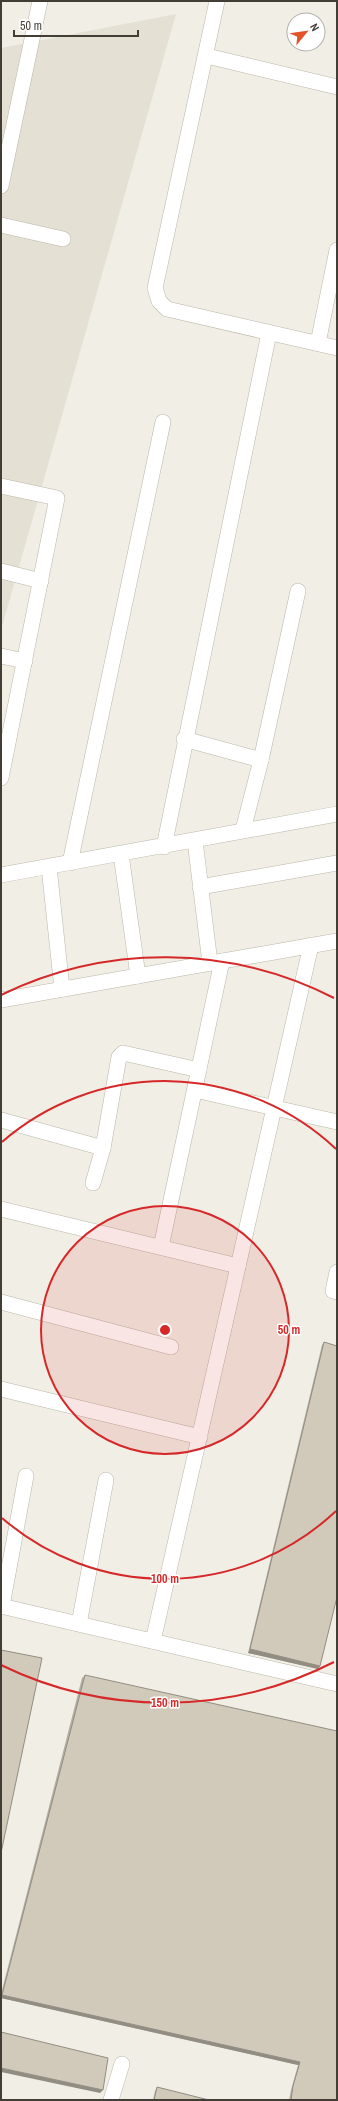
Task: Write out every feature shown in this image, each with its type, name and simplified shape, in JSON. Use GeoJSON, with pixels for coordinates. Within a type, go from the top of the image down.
{"type":"FeatureCollection","features":[{"type":"Feature","properties":{"kind":"street"},"geometry":{"type":"LineString","coordinates":[[1,186],[6,140],[40,1]]}},
{"type":"Feature","properties":{"kind":"street"},"geometry":{"type":"LineString","coordinates":[[217,1],[207,56],[155,288],[159,301],[167,309],[337,348]]}},
{"type":"Feature","properties":{"kind":"street"},"geometry":{"type":"LineString","coordinates":[[207,56],[337,87]]}},
{"type":"Feature","properties":{"kind":"street"},"geometry":{"type":"LineString","coordinates":[[1,225],[63,239]]}},
{"type":"Feature","properties":{"kind":"street"},"geometry":{"type":"LineString","coordinates":[[318,343],[337,250]]}},
{"type":"Feature","properties":{"kind":"street"},"geometry":{"type":"LineString","coordinates":[[164,847],[184,739],[269,333]]}},
{"type":"Feature","properties":{"kind":"street"},"geometry":{"type":"LineString","coordinates":[[70,863],[163,422]]}},
{"type":"Feature","properties":{"kind":"street"},"geometry":{"type":"LineString","coordinates":[[1,486],[57,498],[1,778]]}},
{"type":"Feature","properties":{"kind":"street"},"geometry":{"type":"LineString","coordinates":[[1,571],[41,581]]}},
{"type":"Feature","properties":{"kind":"street"},"geometry":{"type":"LineString","coordinates":[[243,830],[261,760],[298,591]]}},
{"type":"Feature","properties":{"kind":"street"},"geometry":{"type":"LineString","coordinates":[[1,656],[25,661]]}},
{"type":"Feature","properties":{"kind":"street"},"geometry":{"type":"LineString","coordinates":[[184,739],[261,760]]}},
{"type":"Feature","properties":{"kind":"street"},"geometry":{"type":"LineString","coordinates":[[1,875],[164,847],[243,830],[337,814]]}},
{"type":"Feature","properties":{"kind":"street"},"geometry":{"type":"LineString","coordinates":[[161,1248],[199,1070],[216,962],[200,886],[195,841]]}},
{"type":"Feature","properties":{"kind":"street"},"geometry":{"type":"LineString","coordinates":[[121,854],[138,976]]}},
{"type":"Feature","properties":{"kind":"street"},"geometry":{"type":"LineString","coordinates":[[200,886],[337,863]]}},
{"type":"Feature","properties":{"kind":"street"},"geometry":{"type":"LineString","coordinates":[[49,867],[62,989]]}},
{"type":"Feature","properties":{"kind":"street"},"geometry":{"type":"LineString","coordinates":[[1,1000],[337,941]]}},
{"type":"Feature","properties":{"kind":"street"},"geometry":{"type":"LineString","coordinates":[[153,1641],[311,945]]}},
{"type":"Feature","properties":{"kind":"street"},"geometry":{"type":"LineString","coordinates":[[93,1184],[104,1148],[119,1057],[123,1053],[199,1070]]}},
{"type":"Feature","properties":{"kind":"street"},"geometry":{"type":"LineString","coordinates":[[195,1090],[337,1122]]}},
{"type":"Feature","properties":{"kind":"street"},"geometry":{"type":"LineString","coordinates":[[1,1120],[104,1148]]}},
{"type":"Feature","properties":{"kind":"street"},"geometry":{"type":"LineString","coordinates":[[1,1209],[238,1266]]}},
{"type":"Feature","properties":{"kind":"street"},"geometry":{"type":"LineString","coordinates":[[337,1272],[333,1291],[337,1292]]}},
{"type":"Feature","properties":{"kind":"street"},"geometry":{"type":"LineString","coordinates":[[1,1302],[171,1347]]}},
{"type":"Feature","properties":{"kind":"street"},"geometry":{"type":"LineString","coordinates":[[1,1389],[200,1437]]}},
{"type":"Feature","properties":{"kind":"street"},"geometry":{"type":"LineString","coordinates":[[26,1476],[1,1606],[337,1684]]}},
{"type":"Feature","properties":{"kind":"street"},"geometry":{"type":"LineString","coordinates":[[79,1624],[106,1480]]}},
{"type":"Feature","properties":{"kind":"street"},"geometry":{"type":"LineString","coordinates":[[111,2100],[122,2064]]}},
{"type":"Feature","properties":{"kind":"shaded area"},"geometry":{"type":"Polygon","coordinates":[[[176,14],[1,630],[1,48],[176,14]]]}},
{"type":"Feature","properties":{"kind":"building"},"geometry":{"type":"Polygon","coordinates":[[[324,1342],[337,1346],[337,1597],[320,1666],[250,1649],[324,1342]]]}},
{"type":"Feature","properties":{"kind":"building"},"geometry":{"type":"Polygon","coordinates":[[[1,1650],[42,1658],[1,1853],[1,1650]]]}},
{"type":"Feature","properties":{"kind":"building"},"geometry":{"type":"Polygon","coordinates":[[[85,1675],[337,1731],[337,2100],[291,2100],[293,2086],[300,2062],[2,1995],[85,1675]]]}},
{"type":"Feature","properties":{"kind":"building"},"geometry":{"type":"Polygon","coordinates":[[[1,2032],[108,2058],[103,2090],[1,2068],[1,2032]]]}},
{"type":"Feature","properties":{"kind":"building"},"geometry":{"type":"Polygon","coordinates":[[[157,2087],[209,2100],[154,2100],[157,2087]]]}}]}
